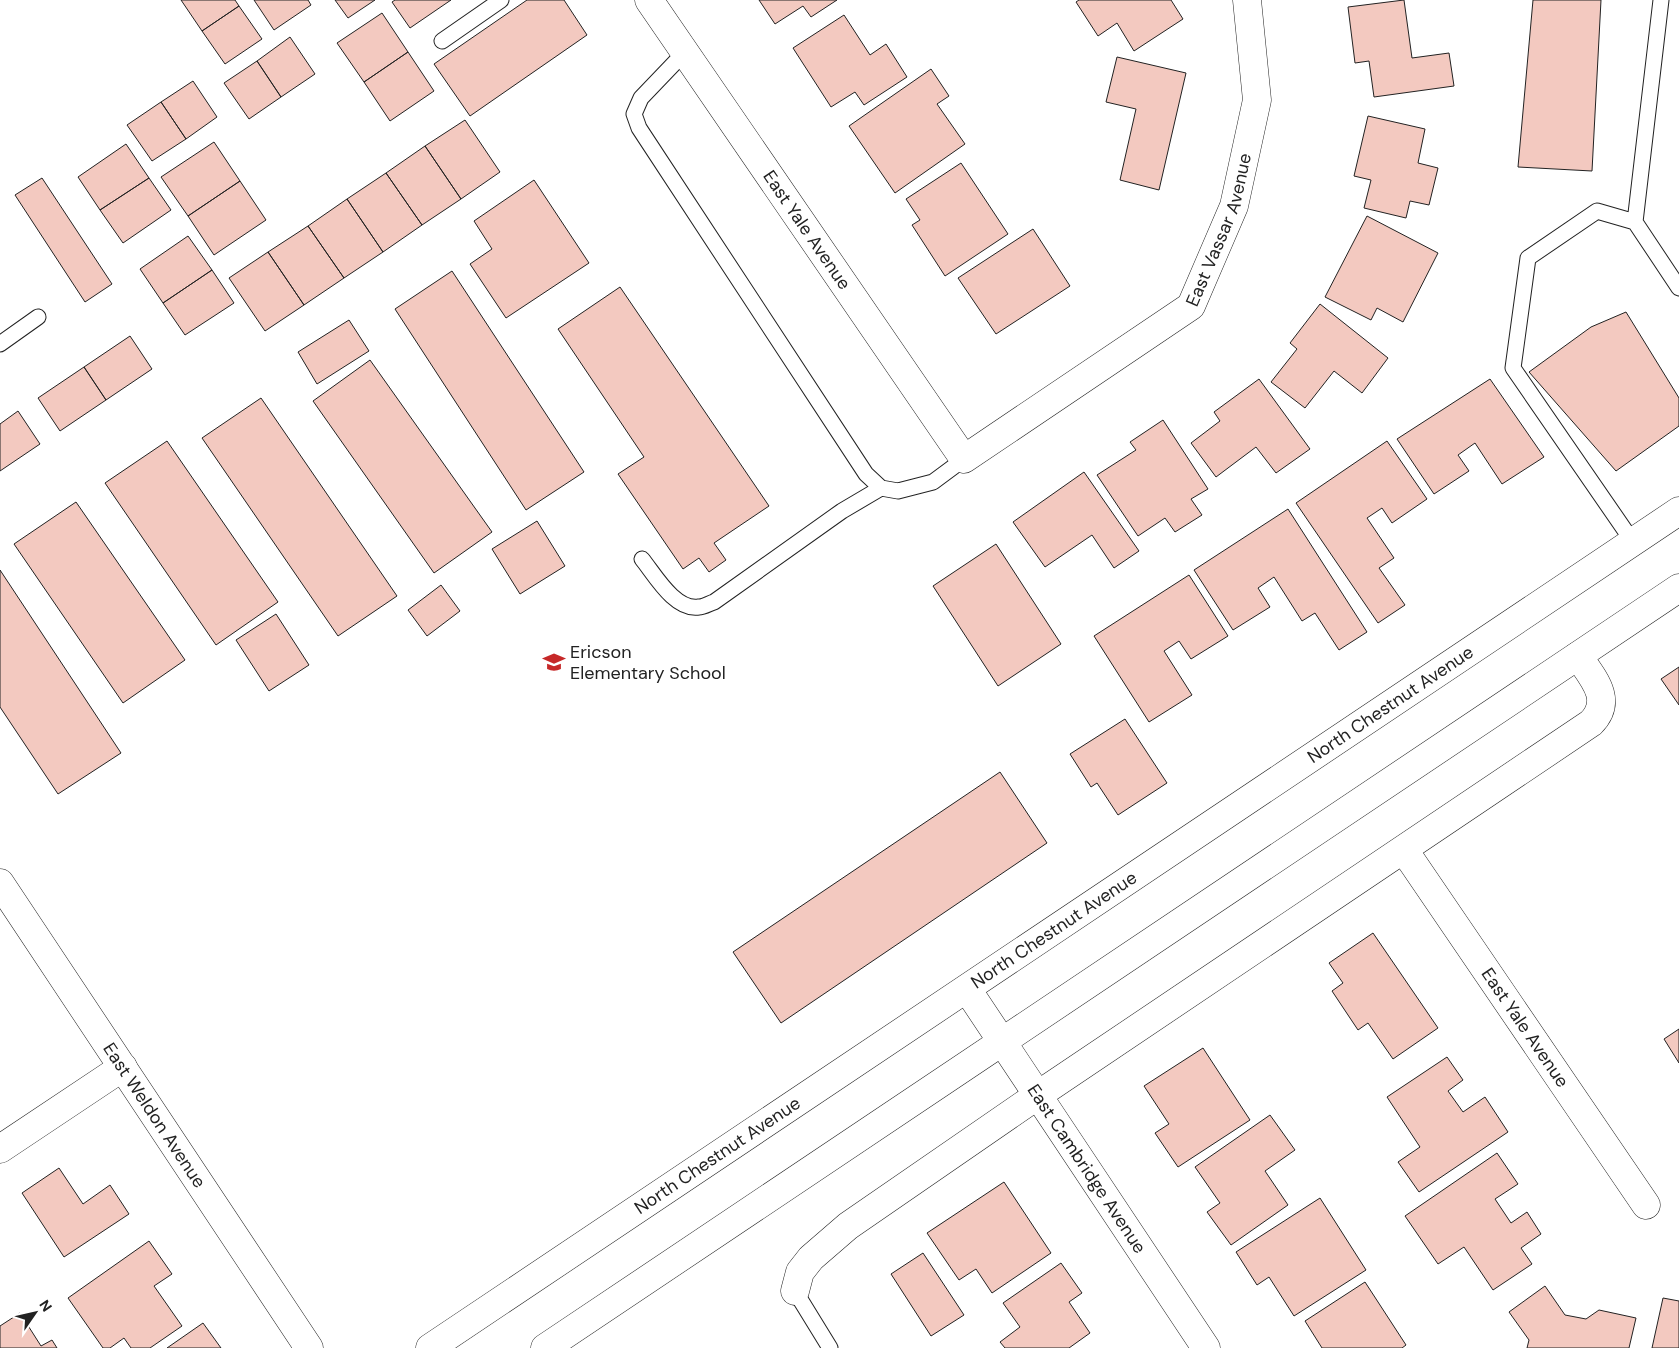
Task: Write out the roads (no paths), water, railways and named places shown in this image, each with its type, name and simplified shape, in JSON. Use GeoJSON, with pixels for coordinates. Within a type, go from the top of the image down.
{"type":"FeatureCollection","features":[{"type":"Feature","properties":{"kind":"street","name":"East Yale Avenue"},"geometry":{"type":"LineString","coordinates":[[649,0],[686,51],[964,459]]}},
{"type":"Feature","properties":{"kind":"street","name":"East Vassar Avenue"},"geometry":{"type":"LineString","coordinates":[[964,459],[1191,306],[1234,206],[1257,100],[1247,0]]}},
{"type":"Feature","properties":{"kind":"street","name":"North Chestnut Avenue"},"geometry":{"type":"LineString","coordinates":[[430,1348],[1679,511]]}},
{"type":"Feature","properties":{"kind":"street"},"geometry":{"type":"LineString","coordinates":[[545,1348],[1679,588]]}},
{"type":"Feature","properties":{"kind":"street"},"geometry":{"type":"LineString","coordinates":[[795,1291],[800,1272],[811,1258],[827,1242],[848,1226],[1038,1095],[1404,850],[1594,720],[1600,712],[1602,700],[1596,682],[1578,656]]}},
{"type":"Feature","properties":{"kind":"street","name":"East Yale Avenue"},"geometry":{"type":"LineString","coordinates":[[1404,850],[1646,1205]]}},
{"type":"Feature","properties":{"kind":"street","name":"East Weldon Avenue"},"geometry":{"type":"LineString","coordinates":[[0,883],[309,1348]]}},
{"type":"Feature","properties":{"kind":"street","name":"East Cambridge Avenue"},"geometry":{"type":"LineString","coordinates":[[967,989],[1206,1348]]}},
{"type":"Feature","properties":{"kind":"street"},"geometry":{"type":"LineString","coordinates":[[0,1149],[123,1066]]}},
{"type":"Feature","properties":{"kind":"lane"},"geometry":{"type":"LineString","coordinates":[[442,41],[501,0]]}},
{"type":"Feature","properties":{"kind":"lane"},"geometry":{"type":"LineString","coordinates":[[1635,222],[1661,0]]}},
{"type":"Feature","properties":{"kind":"lane"},"geometry":{"type":"LineString","coordinates":[[686,51],[641,98],[634,114],[639,128],[866,474],[881,488],[898,491],[933,482],[964,459]]}},
{"type":"Feature","properties":{"kind":"lane"},"geometry":{"type":"LineString","coordinates":[[1633,542],[1513,368],[1528,258],[1597,211],[1635,222],[1679,288]]}},
{"type":"Feature","properties":{"kind":"lane"},"geometry":{"type":"LineString","coordinates":[[0,344],[38,317]]}},
{"type":"Feature","properties":{"kind":"lane"},"geometry":{"type":"LineString","coordinates":[[642,559],[673,598],[686,606],[699,608],[714,602],[842,511],[881,488]]}},
{"type":"Feature","properties":{"kind":"lane"},"geometry":{"type":"LineString","coordinates":[[795,1291],[830,1348]]}},
{"type":"Feature","properties":{"kind":"place","name":"Ericson Elementary School"},"geometry":{"type":"Point","coordinates":[554,662]}}]}
